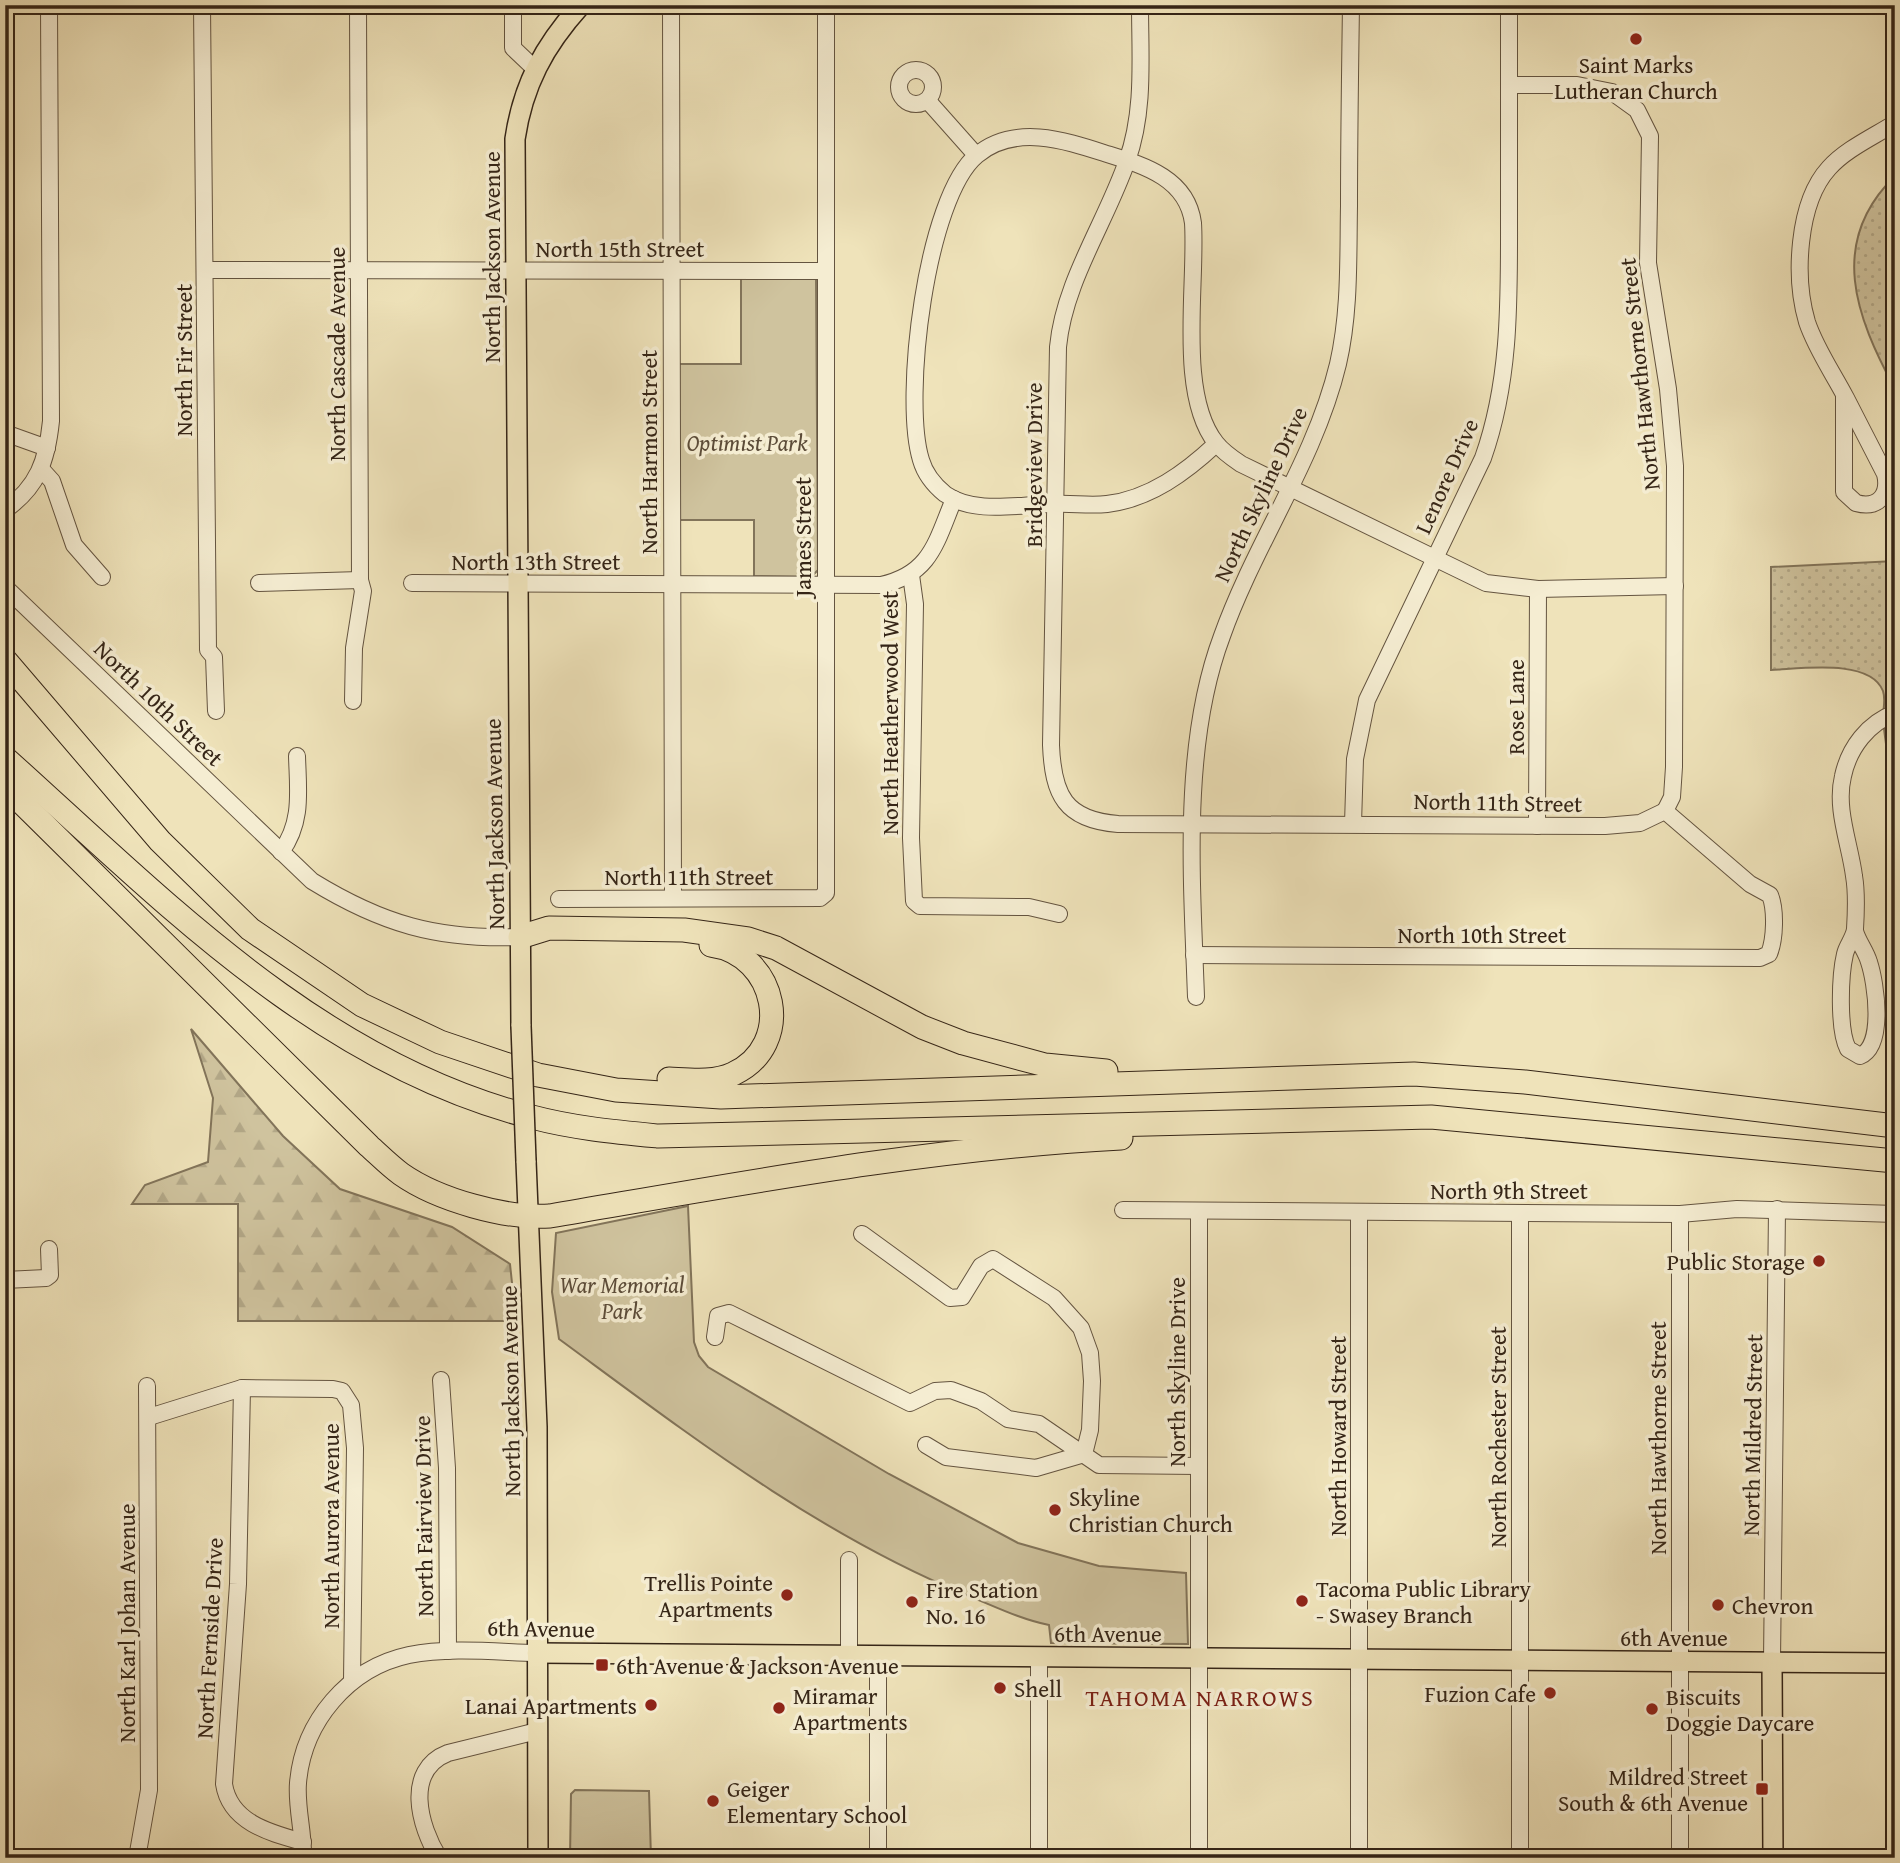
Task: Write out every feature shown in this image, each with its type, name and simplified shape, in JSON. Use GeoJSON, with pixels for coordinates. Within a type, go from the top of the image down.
{"type":"FeatureCollection","features":[{"type":"Feature","properties":{"kind":"highway"},"geometry":{"type":"LineString","coordinates":[[5,660],[160,841],[250,929],[362,1005],[440,1042],[538,1075],[616,1090],[721,1097],[1414,1074],[1525,1082],[1895,1126]]}},
{"type":"Feature","properties":{"kind":"highway"},"geometry":{"type":"LineString","coordinates":[[5,758],[230,958],[305,1013],[366,1051],[428,1080],[532,1118],[658,1136],[1372,1116],[1483,1120],[1895,1161]]}},
{"type":"Feature","properties":{"kind":"highway"},"geometry":{"type":"LineString","coordinates":[[5,786],[369,1146],[401,1174],[428,1190],[530,1218],[912,1157],[1055,1141],[1381,1124],[1573,1130]]}},
{"type":"Feature","properties":{"kind":"highway"},"geometry":{"type":"LineString","coordinates":[[520,937],[549,928],[719,933],[776,948],[922,1027],[1003,1056],[1077,1069],[1242,1079]]}},
{"type":"Feature","properties":{"kind":"highway"},"geometry":{"type":"LineString","coordinates":[[440,1042],[606,1075],[717,1079],[735,1073],[758,1053],[772,1023],[771,999],[763,975],[745,956],[723,946],[695,942],[545,943],[520,937]]}},
{"type":"Feature","properties":{"kind":"main road","name":"North Jackson Avenue"},"geometry":{"type":"LineString","coordinates":[[538,1858],[537,1427],[520,1011],[515,139],[520,107],[534,68],[559,29],[581,5]]}},
{"type":"Feature","properties":{"kind":"main road","name":"6th Avenue"},"geometry":{"type":"LineString","coordinates":[[537,1653],[1895,1663]]}},
{"type":"Feature","properties":{"kind":"main road"},"geometry":{"type":"LineString","coordinates":[[1772,1662],[1773,1858]]}},
{"type":"Feature","properties":{"kind":"street"},"geometry":{"type":"LineString","coordinates":[[5,510],[30,489],[42,470],[51,408],[49,5]]}},
{"type":"Feature","properties":{"kind":"street","name":"North Fir Street"},"geometry":{"type":"LineString","coordinates":[[202,5],[208,650],[214,657],[216,711]]}},
{"type":"Feature","properties":{"kind":"street","name":"North Cascade Avenue"},"geometry":{"type":"LineString","coordinates":[[353,701],[354,648],[363,591],[360,580],[358,5]]}},
{"type":"Feature","properties":{"kind":"street"},"geometry":{"type":"LineString","coordinates":[[513,5],[513,48],[534,68]]}},
{"type":"Feature","properties":{"kind":"street","name":"North Harmon Street"},"geometry":{"type":"LineString","coordinates":[[671,5],[673,898]]}},
{"type":"Feature","properties":{"kind":"street","name":"James Street"},"geometry":{"type":"LineString","coordinates":[[820,898],[825,896],[827,885],[824,271],[826,5]]}},
{"type":"Feature","properties":{"kind":"street","name":"Bridgeview Drive"},"geometry":{"type":"LineString","coordinates":[[1140,5],[1139,107],[1127,160],[1060,328],[1056,390],[1052,768],[1058,793],[1079,815],[1102,823],[1194,822]]}},
{"type":"Feature","properties":{"kind":"street","name":"North Skyline Drive"},"geometry":{"type":"LineString","coordinates":[[1196,997],[1196,746],[1211,667],[1241,588],[1323,412],[1338,363],[1349,272],[1351,5]]}},
{"type":"Feature","properties":{"kind":"street","name":"Lenore Drive"},"geometry":{"type":"LineString","coordinates":[[1353,824],[1355,760],[1363,710],[1376,675],[1483,458],[1494,425],[1503,383],[1509,312],[1509,5]]}},
{"type":"Feature","properties":{"kind":"street","name":"North Hawthorne Street"},"geometry":{"type":"LineString","coordinates":[[1509,85],[1592,86],[1629,102],[1647,127],[1651,147],[1648,263],[1668,389],[1675,466],[1674,767],[1672,797],[1665,811]]}},
{"type":"Feature","properties":{"kind":"street"},"geometry":{"type":"LineString","coordinates":[[928,101],[976,155]]}},
{"type":"Feature","properties":{"kind":"street"},"geometry":{"type":"LineString","coordinates":[[1844,396],[1844,492],[1856,503],[1872,504],[1880,501],[1886,492],[1885,474],[1812,335],[1805,311],[1802,229],[1817,183],[1829,168],[1839,157],[1895,123]]}},
{"type":"Feature","properties":{"kind":"street"},"geometry":{"type":"LineString","coordinates":[[1216,444],[1174,478],[1135,498],[1109,504],[982,506],[954,499],[936,485],[921,460],[916,421],[917,341],[923,296],[934,247],[953,192],[976,155],[998,143],[1032,137],[1075,144],[1127,160],[1170,180],[1183,194],[1191,210],[1195,393],[1206,428],[1216,444],[1241,464],[1486,583],[1538,589],[1675,586]]}},
{"type":"Feature","properties":{"kind":"street","name":"North 15th Street"},"geometry":{"type":"LineString","coordinates":[[205,270],[824,271]]}},
{"type":"Feature","properties":{"kind":"street"},"geometry":{"type":"LineString","coordinates":[[5,433],[47,448]]}},
{"type":"Feature","properties":{"kind":"street"},"geometry":{"type":"LineString","coordinates":[[42,470],[52,481],[74,545],[102,577]]}},
{"type":"Feature","properties":{"kind":"street","name":"North Heatherwood West"},"geometry":{"type":"LineString","coordinates":[[954,499],[933,551],[911,575],[915,594],[911,838],[914,901],[920,906],[1029,907],[1059,914]]}},
{"type":"Feature","properties":{"kind":"street","name":"North 13th Street"},"geometry":{"type":"LineString","coordinates":[[412,583],[825,586],[881,585],[911,575]]}},
{"type":"Feature","properties":{"kind":"street"},"geometry":{"type":"LineString","coordinates":[[259,583],[360,580]]}},
{"type":"Feature","properties":{"kind":"street","name":"North 10th Street"},"geometry":{"type":"LineString","coordinates":[[5,587],[312,881],[346,902],[397,924],[454,936],[520,937]]}},
{"type":"Feature","properties":{"kind":"street","name":"Rose Lane"},"geometry":{"type":"LineString","coordinates":[[1537,826],[1538,589]]}},
{"type":"Feature","properties":{"kind":"street"},"geometry":{"type":"LineString","coordinates":[[1855,931],[1871,966],[1876,1010],[1874,1040],[1867,1052],[1860,1056],[1851,1053],[1846,1045],[1843,1015],[1843,961],[1855,931],[1855,882],[1843,818],[1843,776],[1851,752],[1864,734],[1883,717],[1895,713]]}},
{"type":"Feature","properties":{"kind":"street"},"geometry":{"type":"LineString","coordinates":[[281,852],[293,836],[298,816],[297,756]]}},
{"type":"Feature","properties":{"kind":"street","name":"North 11th Street"},"geometry":{"type":"LineString","coordinates":[[1194,822],[1537,826],[1630,824],[1665,811]]}},
{"type":"Feature","properties":{"kind":"street","name":"North 10th Street"},"geometry":{"type":"LineString","coordinates":[[1195,955],[1760,958],[1769,954],[1773,938],[1770,895],[1744,879],[1665,811]]}},
{"type":"Feature","properties":{"kind":"street","name":"North 11th Street"},"geometry":{"type":"LineString","coordinates":[[559,899],[820,898]]}},
{"type":"Feature","properties":{"kind":"street","name":"North 9th Street"},"geometry":{"type":"LineString","coordinates":[[1123,1210],[1680,1214],[1777,1209],[1895,1214]]}},
{"type":"Feature","properties":{"kind":"street","name":"North Mildred Street"},"geometry":{"type":"LineString","coordinates":[[1772,1662],[1777,1209]]}},
{"type":"Feature","properties":{"kind":"street","name":"North Skyline Drive"},"geometry":{"type":"LineString","coordinates":[[1199,1212],[1199,1858]]}},
{"type":"Feature","properties":{"kind":"street","name":"North Howard Street"},"geometry":{"type":"LineString","coordinates":[[1359,1212],[1359,1858]]}},
{"type":"Feature","properties":{"kind":"street","name":"North Rochester Street"},"geometry":{"type":"LineString","coordinates":[[1520,1213],[1520,1858]]}},
{"type":"Feature","properties":{"kind":"street","name":"North Hawthorne Street"},"geometry":{"type":"LineString","coordinates":[[1680,1214],[1680,1858]]}},
{"type":"Feature","properties":{"kind":"street"},"geometry":{"type":"LineString","coordinates":[[862,1234],[950,1298],[962,1297],[981,1266],[993,1259],[1065,1307],[1081,1328],[1091,1361],[1090,1430],[1084,1454]]}},
{"type":"Feature","properties":{"kind":"street"},"geometry":{"type":"LineString","coordinates":[[5,1280],[46,1278],[50,1275],[49,1250]]}},
{"type":"Feature","properties":{"kind":"street"},"geometry":{"type":"LineString","coordinates":[[715,1337],[718,1316],[729,1313],[910,1403],[938,1390],[962,1393],[1008,1419],[1039,1424],[1099,1465],[1199,1466]]}},
{"type":"Feature","properties":{"kind":"street","name":"North Fairview Drive"},"geometry":{"type":"LineString","coordinates":[[441,1380],[447,1468],[447,1651]]}},
{"type":"Feature","properties":{"kind":"street","name":"North Karl Johan Avenue"},"geometry":{"type":"LineString","coordinates":[[137,1858],[149,1790],[147,1386]]}},
{"type":"Feature","properties":{"kind":"street"},"geometry":{"type":"LineString","coordinates":[[149,1417],[242,1388]]}},
{"type":"Feature","properties":{"kind":"street","name":"North Aurora Avenue"},"geometry":{"type":"LineString","coordinates":[[242,1388],[324,1388],[342,1391],[353,1415],[352,1681]]}},
{"type":"Feature","properties":{"kind":"street","name":"North Fernside Drive"},"geometry":{"type":"LineString","coordinates":[[242,1388],[238,1584],[224,1784],[230,1803],[244,1818],[303,1850]]}},
{"type":"Feature","properties":{"kind":"street"},"geometry":{"type":"LineString","coordinates":[[926,1445],[946,1457],[1026,1468],[1048,1467],[1084,1454]]}},
{"type":"Feature","properties":{"kind":"street"},"geometry":{"type":"LineString","coordinates":[[849,1560],[849,1655]]}},
{"type":"Feature","properties":{"kind":"street","name":"6th Avenue"},"geometry":{"type":"LineString","coordinates":[[303,1850],[298,1785],[306,1744],[322,1713],[352,1681],[390,1661],[447,1651],[537,1653]]}},
{"type":"Feature","properties":{"kind":"street"},"geometry":{"type":"LineString","coordinates":[[878,1656],[878,1858]]}},
{"type":"Feature","properties":{"kind":"street"},"geometry":{"type":"LineString","coordinates":[[1039,1657],[1039,1858]]}},
{"type":"Feature","properties":{"kind":"street"},"geometry":{"type":"LineString","coordinates":[[439,1858],[431,1842],[421,1804],[421,1781],[431,1762],[448,1753],[537,1731]]}},
{"type":"Feature","properties":{"kind":"green space"},"geometry":{"type":"Polygon","coordinates":[[[1895,176],[1895,389],[1869,335],[1860,307],[1855,280],[1855,253],[1861,227],[1874,201],[1895,176]]]}},
{"type":"Feature","properties":{"kind":"green space","name":"Optimist Park"},"geometry":{"type":"Polygon","coordinates":[[[741,278],[816,279],[818,570],[811,577],[754,576],[754,520],[677,520],[677,364],[741,364],[741,278]]]}},
{"type":"Feature","properties":{"kind":"green space"},"geometry":{"type":"Polygon","coordinates":[[[1895,561],[1895,800],[1884,728],[1884,694],[1876,681],[1864,674],[1833,668],[1771,670],[1771,567],[1895,561]]]}},
{"type":"Feature","properties":{"kind":"green space"},"geometry":{"type":"Polygon","coordinates":[[[191,1029],[283,1136],[340,1189],[452,1227],[510,1264],[516,1321],[238,1321],[238,1204],[132,1204],[145,1185],[208,1162],[213,1098],[191,1029]]]}},
{"type":"Feature","properties":{"kind":"green space","name":"War Memorial Park"},"geometry":{"type":"Polygon","coordinates":[[[688,1206],[694,1342],[699,1356],[708,1367],[889,1474],[1018,1543],[1099,1566],[1186,1573],[1188,1644],[1051,1643],[1049,1625],[1006,1611],[909,1569],[856,1542],[805,1511],[704,1445],[559,1339],[552,1292],[556,1233],[688,1206]]]}},
{"type":"Feature","properties":{"kind":"green space"},"geometry":{"type":"Polygon","coordinates":[[[575,1790],[649,1791],[651,1858],[570,1858],[571,1794],[575,1790]]]}},
{"type":"Feature","properties":{"kind":"place","name":"Saint Marks Lutheran Church"},"geometry":{"type":"Point","coordinates":[1636,39]}},
{"type":"Feature","properties":{"kind":"place","name":"Public Storage"},"geometry":{"type":"Point","coordinates":[1819,1261]}},
{"type":"Feature","properties":{"kind":"place","name":"Skyline Christian Church"},"geometry":{"type":"Point","coordinates":[1055,1510]}},
{"type":"Feature","properties":{"kind":"place","name":"Trellis Pointe Apartments"},"geometry":{"type":"Point","coordinates":[787,1595]}},
{"type":"Feature","properties":{"kind":"place","name":"Tacoma Public Library - Swasey Branch"},"geometry":{"type":"Point","coordinates":[1302,1601]}},
{"type":"Feature","properties":{"kind":"place","name":"Fire Station No. 16"},"geometry":{"type":"Point","coordinates":[912,1602]}},
{"type":"Feature","properties":{"kind":"place","name":"Chevron"},"geometry":{"type":"Point","coordinates":[1718,1605]}},
{"type":"Feature","properties":{"kind":"place","name":"6th Avenue & Jackson Avenue"},"geometry":{"type":"Point","coordinates":[602,1665]}},
{"type":"Feature","properties":{"kind":"place","name":"Shell"},"geometry":{"type":"Point","coordinates":[1000,1688]}},
{"type":"Feature","properties":{"kind":"place","name":"Fuzion Cafe"},"geometry":{"type":"Point","coordinates":[1550,1693]}},
{"type":"Feature","properties":{"kind":"place","name":"Lanai Apartments"},"geometry":{"type":"Point","coordinates":[651,1705]}},
{"type":"Feature","properties":{"kind":"place","name":"Miramar Apartments"},"geometry":{"type":"Point","coordinates":[779,1708]}},
{"type":"Feature","properties":{"kind":"place","name":"Biscuits Doggie Daycare"},"geometry":{"type":"Point","coordinates":[1652,1709]}},
{"type":"Feature","properties":{"kind":"place","name":"Mildred Street South & 6th Avenue"},"geometry":{"type":"Point","coordinates":[1762,1789]}},
{"type":"Feature","properties":{"kind":"place","name":"Geiger Elementary School"},"geometry":{"type":"Point","coordinates":[713,1801]}},
{"type":"Feature","properties":{"kind":"district","name":"TAHOMA NARROWS"},"geometry":{"type":"Point","coordinates":[1200,1697]}}]}
